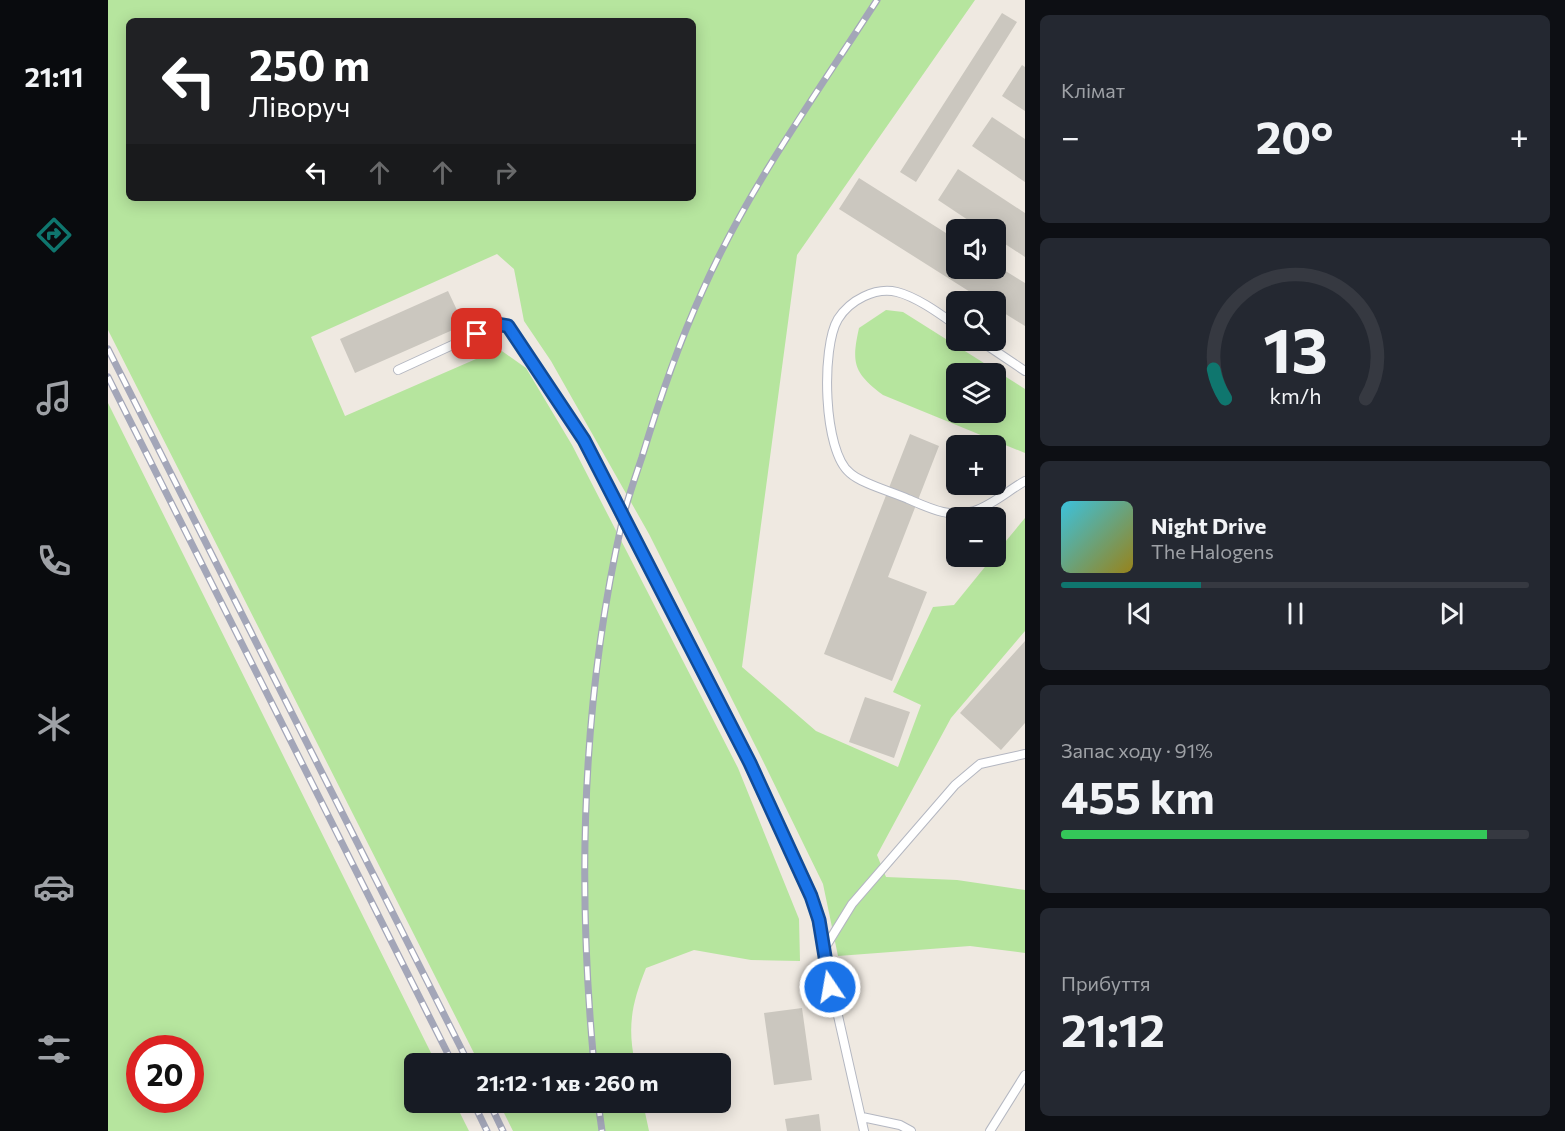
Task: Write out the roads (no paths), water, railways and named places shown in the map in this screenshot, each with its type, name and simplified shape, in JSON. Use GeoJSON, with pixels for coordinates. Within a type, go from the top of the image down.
{"type":"FeatureCollection","features":[{"type":"Feature","properties":{"kind":"lane"},"geometry":{"type":"LineString","coordinates":[[946,320],[897,292],[881,291],[863,296],[848,306],[837,321],[832,339],[828,385],[829,416],[837,453],[849,473],[944,514],[974,512],[1025,481]]}},
{"type":"Feature","properties":{"kind":"lane"},"geometry":{"type":"LineString","coordinates":[[398,370],[496,324],[508,326],[517,336],[584,440],[750,763],[811,896],[819,920],[823,951],[864,1131]]}},
{"type":"Feature","properties":{"kind":"lane"},"geometry":{"type":"LineString","coordinates":[[995,351],[1025,371]]}},
{"type":"Feature","properties":{"kind":"lane"},"geometry":{"type":"LineString","coordinates":[[823,951],[852,904],[955,785],[980,764],[1025,754]]}},
{"type":"Feature","properties":{"kind":"lane"},"geometry":{"type":"LineString","coordinates":[[990,1131],[1025,1075]]}},
{"type":"Feature","properties":{"kind":"lane"},"geometry":{"type":"LineString","coordinates":[[862,1117],[900,1125],[911,1131]]}},
{"type":"Feature","properties":{"kind":"railway"},"geometry":{"type":"LineString","coordinates":[[593,1053],[586,928],[587,792],[598,656],[624,514],[677,353],[720,253],[784,143],[877,0]]}},
{"type":"Feature","properties":{"kind":"railway"},"geometry":{"type":"LineString","coordinates":[[108,349],[463,1053]]}},
{"type":"Feature","properties":{"kind":"railway"},"geometry":{"type":"LineString","coordinates":[[108,377],[447,1053]]}},
{"type":"Feature","properties":{"kind":"railway"},"geometry":{"type":"LineString","coordinates":[[478,1113],[487,1131]]}},
{"type":"Feature","properties":{"kind":"railway"},"geometry":{"type":"LineString","coordinates":[[494,1113],[503,1131]]}},
{"type":"Feature","properties":{"kind":"railway"},"geometry":{"type":"LineString","coordinates":[[600,1113],[602,1131]]}}]}
